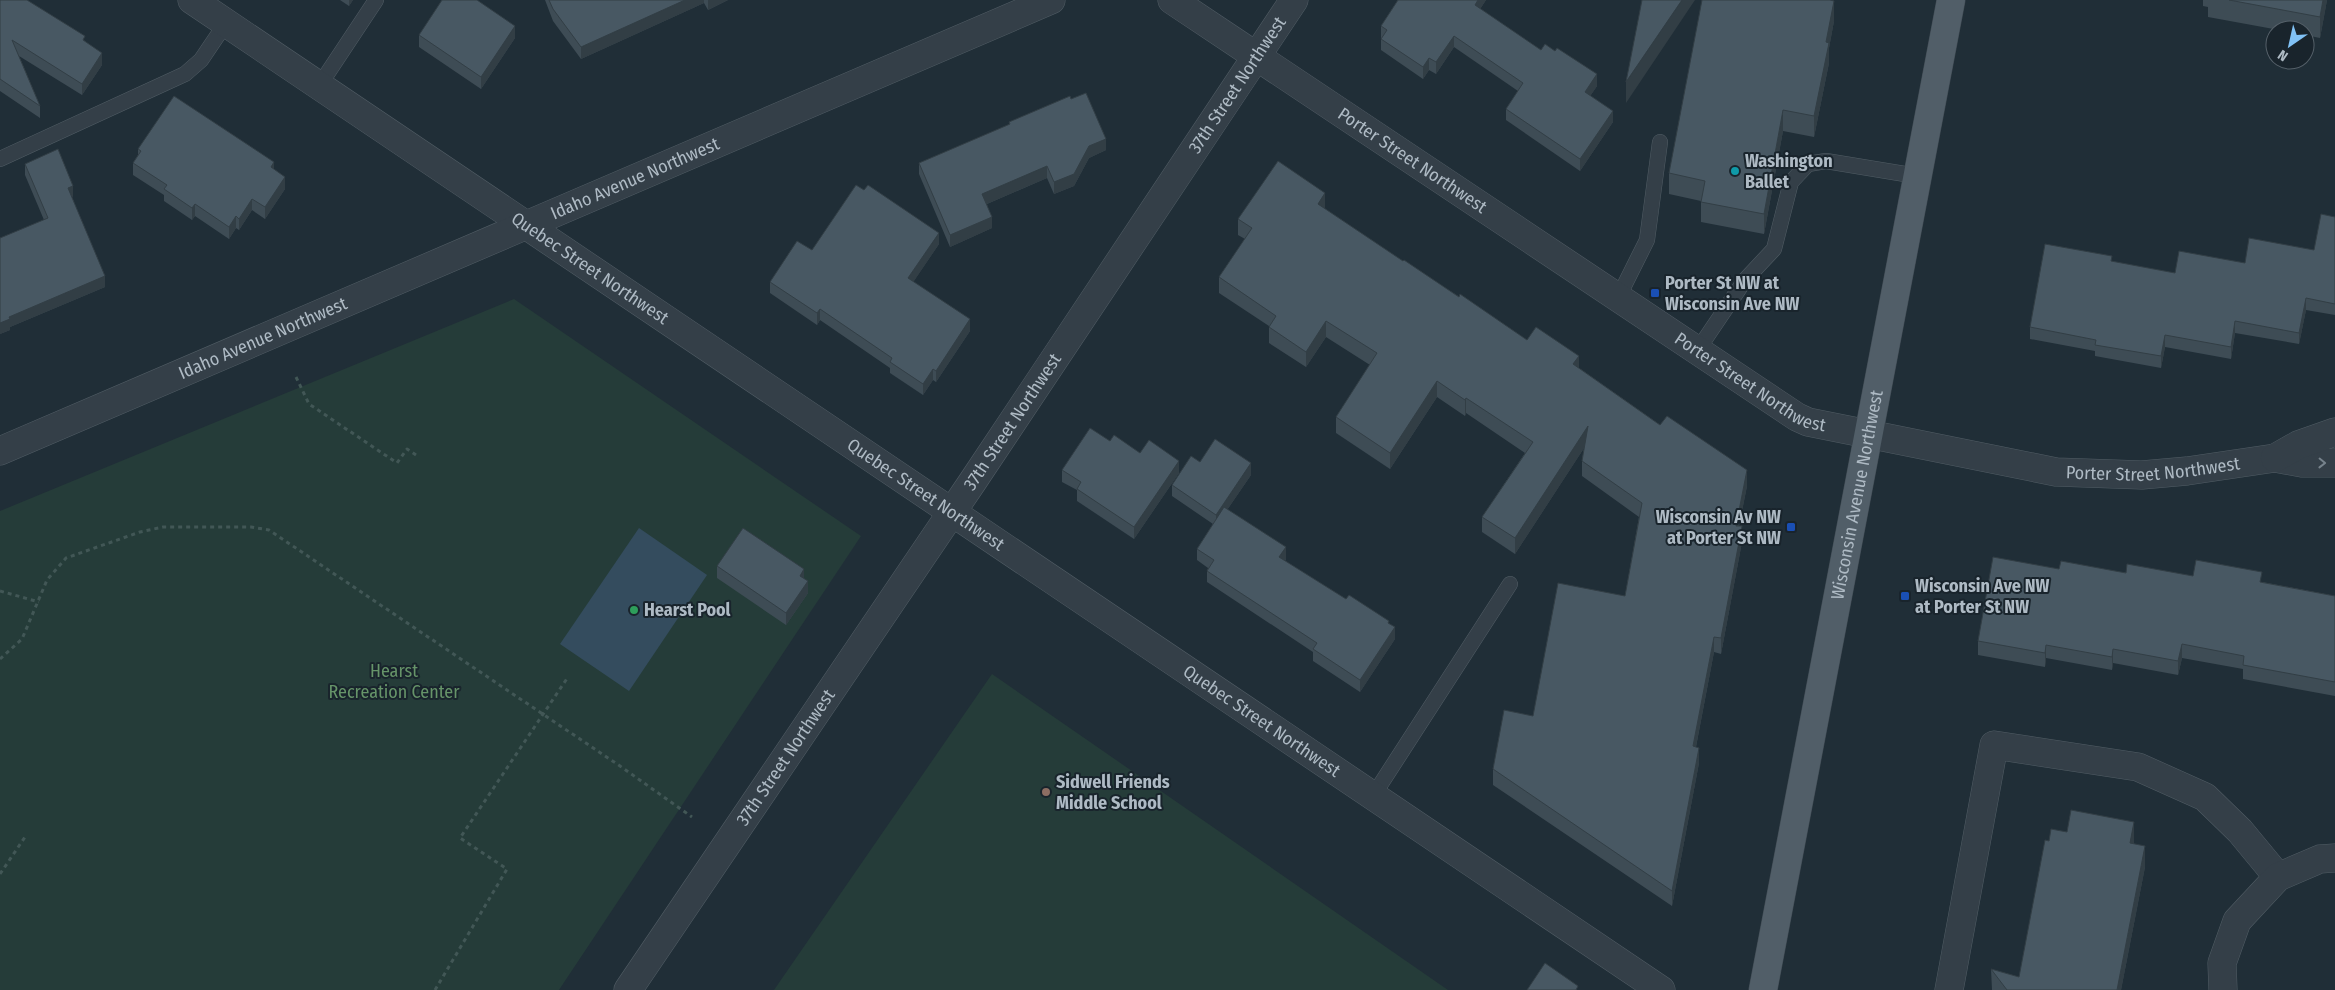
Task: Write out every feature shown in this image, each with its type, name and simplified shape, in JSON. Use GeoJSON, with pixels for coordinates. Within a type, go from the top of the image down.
{"type":"FeatureCollection","features":[{"type":"Feature","properties":{"kind":"main road","name":"Wisconsin Avenue Northwest"},"geometry":{"type":"LineString","coordinates":[[1763,990],[1951,0]]}},
{"type":"Feature","properties":{"kind":"street","name":"Quebec Street Northwest"},"geometry":{"type":"LineString","coordinates":[[192,0],[1661,990]]}},
{"type":"Feature","properties":{"kind":"street","name":"Idaho Avenue Northwest"},"geometry":{"type":"LineString","coordinates":[[0,451],[1051,0]]}},
{"type":"Feature","properties":{"kind":"street","name":"Porter Street Northwest"},"geometry":{"type":"LineString","coordinates":[[1172,0],[1697,351],[1797,417],[1808,422],[2016,466],[2056,472],[2142,475],[2187,471],[2275,458],[2302,463],[2335,463]]}},
{"type":"Feature","properties":{"kind":"street","name":"37th Street Northwest"},"geometry":{"type":"LineString","coordinates":[[628,990],[952,512],[1294,0]]}},
{"type":"Feature","properties":{"kind":"street","name":"Porter Street Northwest"},"geometry":{"type":"LineString","coordinates":[[2275,458],[2298,445],[2335,432]]}},
{"type":"Feature","properties":{"kind":"street"},"geometry":{"type":"LineString","coordinates":[[1950,990],[1994,744],[2138,767],[2206,797],[2240,831],[2278,877]]}},
{"type":"Feature","properties":{"kind":"street"},"geometry":{"type":"LineString","coordinates":[[2223,990],[2222,963],[2237,921],[2278,877],[2320,859],[2335,858]]}},
{"type":"Feature","properties":{"kind":"lane"},"geometry":{"type":"LineString","coordinates":[[319,86],[376,0]]}},
{"type":"Feature","properties":{"kind":"lane"},"geometry":{"type":"LineString","coordinates":[[0,159],[185,74],[201,60],[226,23]]}},
{"type":"Feature","properties":{"kind":"lane"},"geometry":{"type":"LineString","coordinates":[[1618,298],[1647,240],[1660,142]]}},
{"type":"Feature","properties":{"kind":"lane"},"geometry":{"type":"LineString","coordinates":[[1697,351],[1745,280],[1774,250],[1792,182],[1808,164],[1826,161],[1917,176]]}},
{"type":"Feature","properties":{"kind":"lane"},"geometry":{"type":"LineString","coordinates":[[1373,796],[1510,584]]}},
{"type":"Feature","properties":{"kind":"path"},"geometry":{"type":"LineString","coordinates":[[296,377],[309,404],[397,463],[407,449],[416,454]]}},
{"type":"Feature","properties":{"kind":"path"},"geometry":{"type":"LineString","coordinates":[[0,659],[22,639],[47,580],[66,558],[140,532],[163,527],[251,527],[269,530],[542,713],[692,817]]}},
{"type":"Feature","properties":{"kind":"path"},"geometry":{"type":"LineString","coordinates":[[0,591],[39,602]]}},
{"type":"Feature","properties":{"kind":"path"},"geometry":{"type":"LineString","coordinates":[[435,990],[507,869],[460,838],[568,676]]}},
{"type":"Feature","properties":{"kind":"path"},"geometry":{"type":"LineString","coordinates":[[0,874],[26,837]]}},
{"type":"Feature","properties":{"kind":"green space","name":"Hearst Recreation Center"},"geometry":{"type":"Polygon","coordinates":[[[514,299],[861,536],[559,990],[0,990],[0,511],[514,299]]]}},
{"type":"Feature","properties":{"kind":"green space","name":"Sidwell Friends Middle School"},"geometry":{"type":"Polygon","coordinates":[[[992,674],[1448,990],[774,990],[992,674]]]}},
{"type":"Feature","properties":{"kind":"water","name":"Hearst Pool"},"geometry":{"type":"Polygon","coordinates":[[[639,528],[707,575],[629,691],[560,644],[639,528]]]}},
{"type":"Feature","properties":{"kind":"building"},"geometry":{"type":"Polygon","coordinates":[[[0,0],[27,0],[85,36],[83,40],[102,53],[82,84],[12,40],[40,106],[0,79],[0,0]]]}},
{"type":"Feature","properties":{"kind":"building"},"geometry":{"type":"Polygon","coordinates":[[[442,0],[477,0],[515,26],[481,77],[419,35],[442,0]]]}},
{"type":"Feature","properties":{"kind":"building"},"geometry":{"type":"Polygon","coordinates":[[[549,0],[685,0],[581,47],[553,9],[549,0]]]}},
{"type":"Feature","properties":{"kind":"building"},"geometry":{"type":"Polygon","coordinates":[[[1398,0],[1478,0],[1475,5],[1541,50],[1545,44],[1555,51],[1557,48],[1597,74],[1585,92],[1613,111],[1580,159],[1506,109],[1523,83],[1454,36],[1436,62],[1429,58],[1423,67],[1381,39],[1387,30],[1381,26],[1398,0]]]}},
{"type":"Feature","properties":{"kind":"building"},"geometry":{"type":"Polygon","coordinates":[[[1642,0],[1682,0],[1626,82],[1642,0]]]}},
{"type":"Feature","properties":{"kind":"building"},"geometry":{"type":"Polygon","coordinates":[[[1702,0],[1834,1],[1826,42],[1829,43],[1814,116],[1783,110],[1764,214],[1701,202],[1705,181],[1669,173],[1702,0]]]}},
{"type":"Feature","properties":{"kind":"building"},"geometry":{"type":"Polygon","coordinates":[[[2229,0],[2323,0],[2320,17],[2229,0]]]}},
{"type":"Feature","properties":{"kind":"building"},"geometry":{"type":"Polygon","coordinates":[[[1086,93],[1106,139],[1089,146],[1074,174],[1054,182],[1047,166],[982,194],[992,217],[950,235],[919,163],[1070,96],[1071,99],[1086,93]]]}},
{"type":"Feature","properties":{"kind":"building"},"geometry":{"type":"Polygon","coordinates":[[[174,96],[274,162],[271,167],[285,177],[265,207],[252,199],[239,219],[236,216],[229,227],[195,204],[192,208],[164,189],[167,185],[133,163],[141,151],[138,149],[174,96]]]}},
{"type":"Feature","properties":{"kind":"building"},"geometry":{"type":"Polygon","coordinates":[[[58,149],[73,186],[68,188],[105,276],[9,317],[10,319],[0,323],[0,238],[48,218],[25,164],[58,149]]]}},
{"type":"Feature","properties":{"kind":"building"},"geometry":{"type":"Polygon","coordinates":[[[1278,161],[1325,193],[1318,204],[1403,261],[1459,297],[1460,294],[1527,340],[1536,327],[1579,356],[1573,364],[1660,425],[1667,416],[1747,470],[1736,526],[1742,526],[1721,638],[1714,637],[1693,746],[1699,748],[1672,891],[1493,769],[1504,710],[1533,716],[1558,583],[1625,596],[1642,503],[1582,461],[1588,426],[1515,538],[1482,517],[1533,442],[1437,381],[1390,453],[1336,417],[1377,353],[1326,321],[1306,352],[1269,327],[1276,316],[1219,277],[1252,228],[1238,219],[1278,161]]]}},
{"type":"Feature","properties":{"kind":"building"},"geometry":{"type":"Polygon","coordinates":[[[856,185],[864,190],[868,185],[939,233],[908,278],[970,319],[936,371],[933,369],[923,384],[890,362],[892,358],[820,309],[817,313],[770,282],[797,241],[812,250],[856,185]]]}},
{"type":"Feature","properties":{"kind":"building"},"geometry":{"type":"Polygon","coordinates":[[[2321,214],[2335,217],[2335,304],[2306,298],[2299,333],[2235,321],[2231,347],[2165,335],[2161,356],[2095,345],[2096,340],[2030,327],[2045,244],[2112,256],[2111,261],[2175,273],[2179,251],[2245,263],[2249,238],[2314,250],[2321,214]]]}},
{"type":"Feature","properties":{"kind":"building"},"geometry":{"type":"Polygon","coordinates":[[[1090,428],[1110,441],[1114,435],[1140,453],[1149,440],[1179,461],[1134,527],[1077,489],[1081,482],[1062,470],[1090,428]]]}},
{"type":"Feature","properties":{"kind":"building"},"geometry":{"type":"Polygon","coordinates":[[[1215,439],[1251,463],[1216,515],[1172,485],[1191,456],[1200,462],[1215,439]]]}},
{"type":"Feature","properties":{"kind":"building"},"geometry":{"type":"Polygon","coordinates":[[[1224,507],[1286,547],[1279,557],[1346,599],[1349,595],[1395,627],[1360,680],[1313,649],[1317,643],[1207,571],[1214,560],[1197,549],[1224,507]]]}},
{"type":"Feature","properties":{"kind":"building"},"geometry":{"type":"Polygon","coordinates":[[[743,528],[804,569],[800,576],[808,581],[786,613],[717,566],[743,528]]]}},
{"type":"Feature","properties":{"kind":"building"},"geometry":{"type":"Polygon","coordinates":[[[1993,557],[2059,569],[2061,561],[2126,573],[2127,564],[2193,576],[2196,560],[2262,572],[2260,582],[2335,596],[2335,682],[2243,665],[2244,656],[2182,644],[2178,661],[2113,649],[2112,657],[2046,645],[2045,653],[1978,641],[1993,557]]]}},
{"type":"Feature","properties":{"kind":"building"},"geometry":{"type":"Polygon","coordinates":[[[2071,810],[2134,822],[2130,843],[2145,846],[2117,990],[2007,990],[1991,969],[2019,977],[2045,840],[2049,841],[2051,829],[2067,832],[2071,810]]]}},
{"type":"Feature","properties":{"kind":"building"},"geometry":{"type":"Polygon","coordinates":[[[1545,963],[1578,986],[1576,990],[1527,990],[1545,963]]]}},
{"type":"Feature","properties":{"kind":"place","name":"Washington Ballet"},"geometry":{"type":"Point","coordinates":[1735,171]}},
{"type":"Feature","properties":{"kind":"place","name":"Porter St NW at Wisconsin Ave NW"},"geometry":{"type":"Point","coordinates":[1655,293]}},
{"type":"Feature","properties":{"kind":"place","name":"Wisconsin Av NW at Porter St NW"},"geometry":{"type":"Point","coordinates":[1791,527]}},
{"type":"Feature","properties":{"kind":"place","name":"Wisconsin Ave NW at Porter St NW"},"geometry":{"type":"Point","coordinates":[1905,596]}},
{"type":"Feature","properties":{"kind":"place","name":"Hearst Pool"},"geometry":{"type":"Point","coordinates":[634,610]}},
{"type":"Feature","properties":{"kind":"place","name":"Sidwell Friends Middle School"},"geometry":{"type":"Point","coordinates":[1046,792]}}]}
